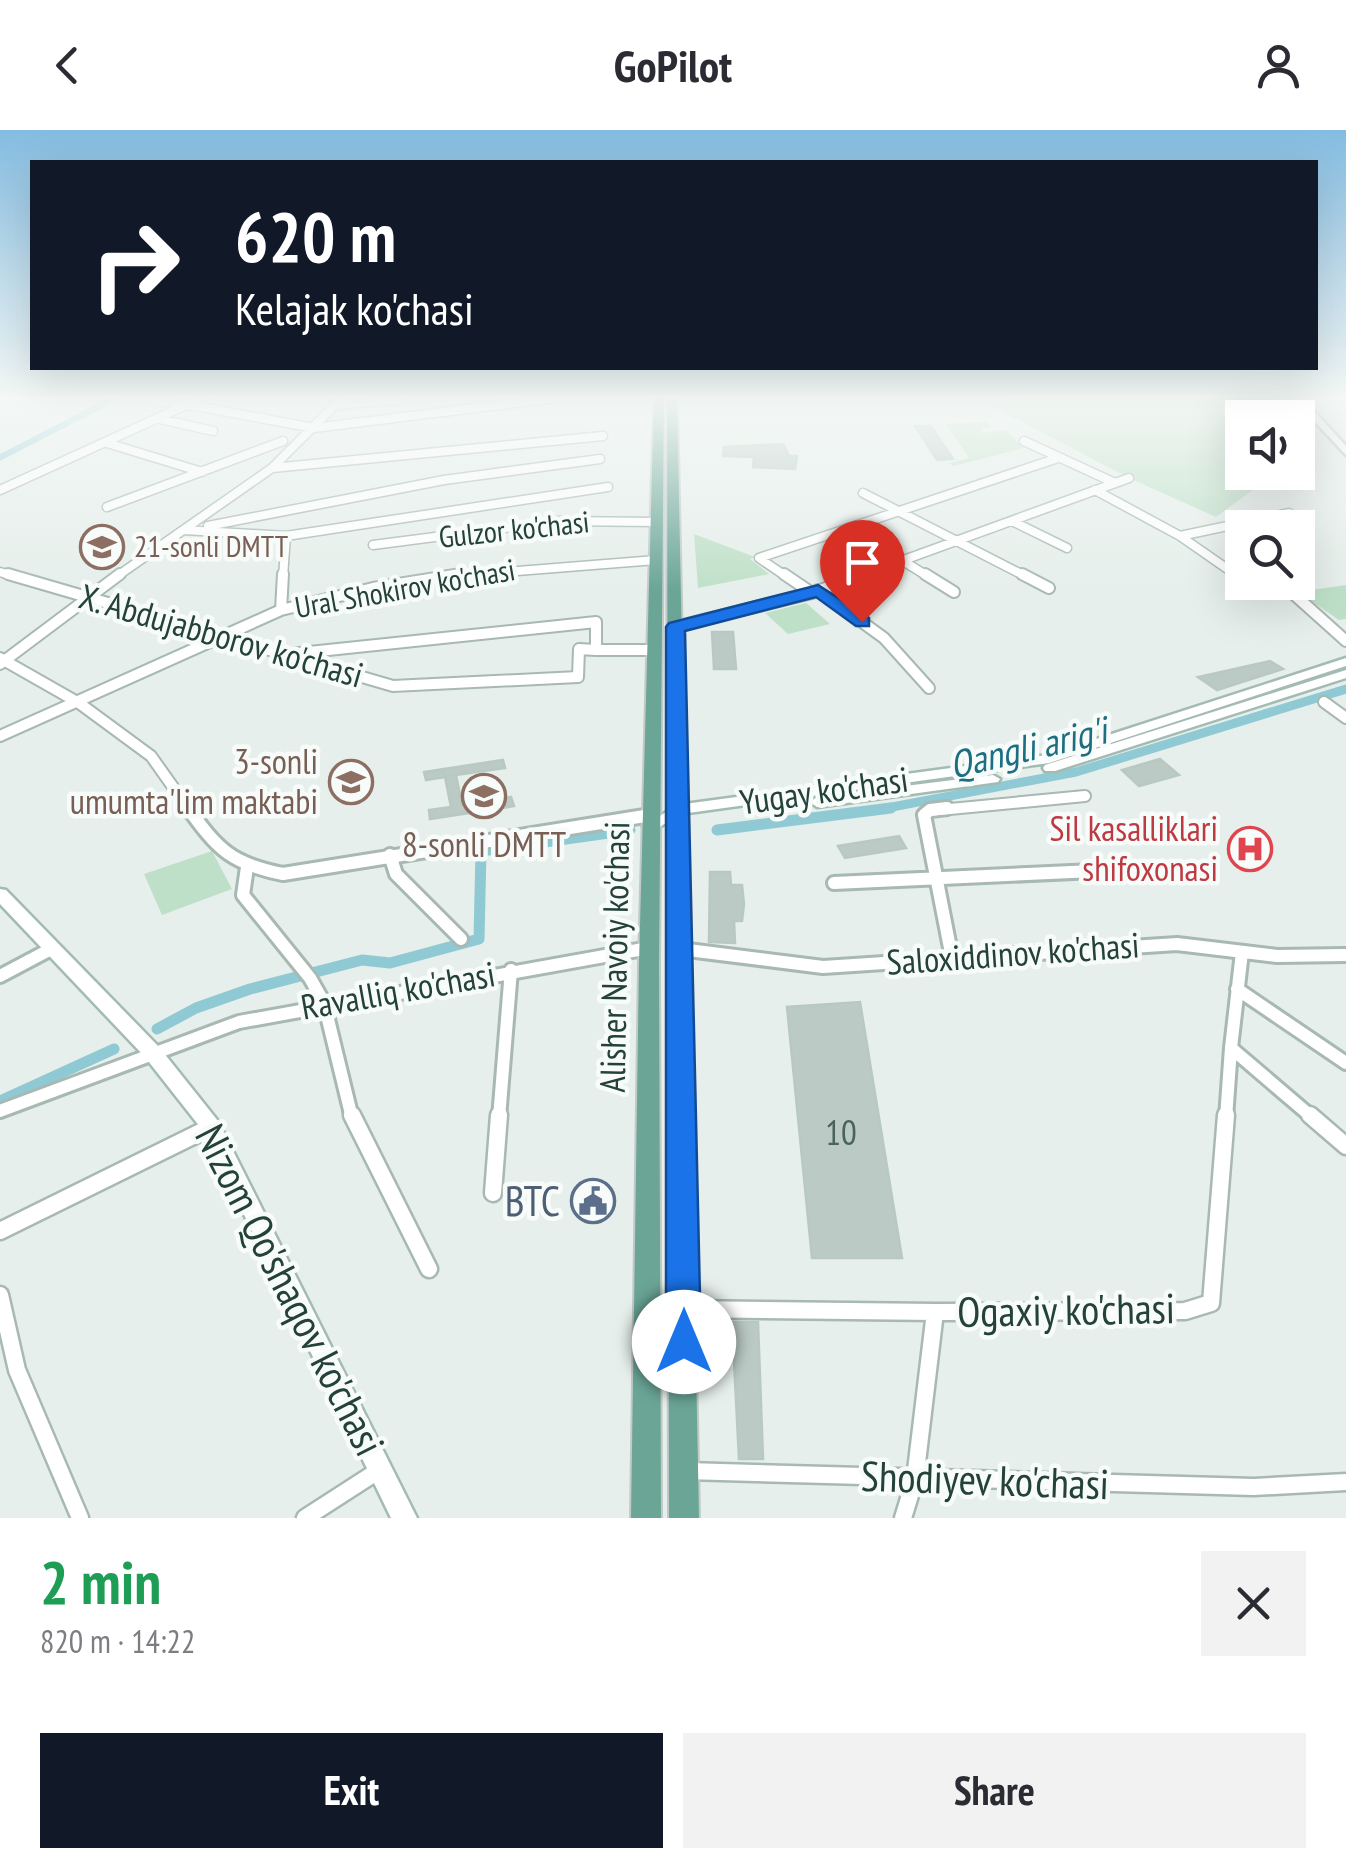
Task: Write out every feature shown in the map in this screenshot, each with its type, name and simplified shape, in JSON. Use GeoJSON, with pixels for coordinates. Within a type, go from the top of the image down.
{"type":"FeatureCollection","features":[{"type":"Feature","properties":{"kind":"main road","name":"Alisher Navoiy ko'chasi"},"geometry":{"type":"LineString","coordinates":[[646,1518],[649,948],[666,814],[676,627],[663,461]]}},
{"type":"Feature","properties":{"kind":"main road","name":"Alisher Navoiy ko'chasi"},"geometry":{"type":"LineString","coordinates":[[668,461],[665,500],[656,522],[656,650],[666,814],[680,949],[684,1518]]}},
{"type":"Feature","properties":{"kind":"main road","name":"Yugay ko'chasi"},"geometry":{"type":"LineString","coordinates":[[666,814],[1050,759],[1346,662]]}},
{"type":"Feature","properties":{"kind":"main road","name":"Yugay ko'chasi"},"geometry":{"type":"LineString","coordinates":[[666,814],[1044,770],[1346,674]]}},
{"type":"Feature","properties":{"kind":"main road","name":"Nizom Qo'shaqov ko'chasi"},"geometry":{"type":"LineString","coordinates":[[0,894],[152,1052],[211,1127],[404,1518]]}},
{"type":"Feature","properties":{"kind":"main road"},"geometry":{"type":"LineString","coordinates":[[648,1073],[681,1072]]}},
{"type":"Feature","properties":{"kind":"street"},"geometry":{"type":"LineString","coordinates":[[0,490],[68,461]]}},
{"type":"Feature","properties":{"kind":"street"},"geometry":{"type":"LineString","coordinates":[[164,461],[202,472]]}},
{"type":"Feature","properties":{"kind":"street"},"geometry":{"type":"LineString","coordinates":[[107,507],[231,461]]}},
{"type":"Feature","properties":{"kind":"street"},"geometry":{"type":"LineString","coordinates":[[280,461],[2,661],[78,703],[152,756],[214,846],[247,867],[283,874],[666,814]]}},
{"type":"Feature","properties":{"kind":"street"},"geometry":{"type":"LineString","coordinates":[[272,468],[383,461]]}},
{"type":"Feature","properties":{"kind":"street"},"geometry":{"type":"LineString","coordinates":[[184,530],[444,480],[587,461]]}},
{"type":"Feature","properties":{"kind":"street"},"geometry":{"type":"LineString","coordinates":[[929,688],[884,638],[759,558],[1050,461]]}},
{"type":"Feature","properties":{"kind":"street"},"geometry":{"type":"LineString","coordinates":[[1059,461],[1115,483]]}},
{"type":"Feature","properties":{"kind":"street"},"geometry":{"type":"LineString","coordinates":[[676,627],[815,592],[1129,478]]}},
{"type":"Feature","properties":{"kind":"street","name":"Gulzor ko'chasi"},"geometry":{"type":"LineString","coordinates":[[184,530],[286,536],[608,486]]}},
{"type":"Feature","properties":{"kind":"street"},"geometry":{"type":"LineString","coordinates":[[1095,490],[1180,536],[1225,567]]}},
{"type":"Feature","properties":{"kind":"street"},"geometry":{"type":"LineString","coordinates":[[863,494],[1049,588]]}},
{"type":"Feature","properties":{"kind":"street"},"geometry":{"type":"LineString","coordinates":[[1012,521],[1066,548]]}},
{"type":"Feature","properties":{"kind":"street","name":"Gulzor ko'chasi"},"geometry":{"type":"LineString","coordinates":[[373,545],[559,522],[656,522]]}},
{"type":"Feature","properties":{"kind":"street"},"geometry":{"type":"LineString","coordinates":[[1180,536],[1225,527]]}},
{"type":"Feature","properties":{"kind":"street"},"geometry":{"type":"LineString","coordinates":[[281,610],[286,536]]}},
{"type":"Feature","properties":{"kind":"street","name":"Ural Shokirov ko'chasi"},"geometry":{"type":"LineString","coordinates":[[0,736],[281,610],[319,599],[425,580],[574,564],[656,560]]}},
{"type":"Feature","properties":{"kind":"street"},"geometry":{"type":"LineString","coordinates":[[903,562],[954,592]]}},
{"type":"Feature","properties":{"kind":"street","name":"X. Abdujabborov ko'chasi"},"geometry":{"type":"LineString","coordinates":[[0,572],[393,686],[578,677],[578,649],[596,650]]}},
{"type":"Feature","properties":{"kind":"street"},"geometry":{"type":"LineString","coordinates":[[1300,600],[1346,641]]}},
{"type":"Feature","properties":{"kind":"street"},"geometry":{"type":"LineString","coordinates":[[281,655],[596,622],[596,650],[656,650]]}},
{"type":"Feature","properties":{"kind":"street"},"geometry":{"type":"LineString","coordinates":[[1324,702],[1346,718]]}},
{"type":"Feature","properties":{"kind":"street"},"geometry":{"type":"LineString","coordinates":[[952,958],[924,815],[930,810],[1085,796]]}},
{"type":"Feature","properties":{"kind":"street"},"geometry":{"type":"LineString","coordinates":[[390,855],[396,874],[460,939]]}},
{"type":"Feature","properties":{"kind":"street"},"geometry":{"type":"LineString","coordinates":[[247,867],[243,895],[307,974],[324,1004],[355,1128],[429,1269]]}},
{"type":"Feature","properties":{"kind":"street"},"geometry":{"type":"LineString","coordinates":[[834,883],[1138,869]]}},
{"type":"Feature","properties":{"kind":"street","name":"Saloxiddinov ko'chasi"},"geometry":{"type":"LineString","coordinates":[[680,949],[824,967],[1176,944],[1276,956],[1346,955]]}},
{"type":"Feature","properties":{"kind":"street","name":"Ravalliq ko'chasi"},"geometry":{"type":"LineString","coordinates":[[0,1112],[239,1022],[649,948]]}},
{"type":"Feature","properties":{"kind":"street"},"geometry":{"type":"LineString","coordinates":[[0,976],[51,950]]}},
{"type":"Feature","properties":{"kind":"street"},"geometry":{"type":"LineString","coordinates":[[1242,952],[1231,1048],[1346,1146]]}},
{"type":"Feature","properties":{"kind":"street"},"geometry":{"type":"LineString","coordinates":[[493,1193],[512,970]]}},
{"type":"Feature","properties":{"kind":"street"},"geometry":{"type":"LineString","coordinates":[[1237,989],[1346,1064]]}},
{"type":"Feature","properties":{"kind":"street","name":"Ogaxiy ko'chasi"},"geometry":{"type":"LineString","coordinates":[[902,1518],[914,1478],[935,1312],[1185,1311],[1211,1303],[1231,1048]]}},
{"type":"Feature","properties":{"kind":"street"},"geometry":{"type":"LineString","coordinates":[[0,1231],[211,1127]]}},
{"type":"Feature","properties":{"kind":"street"},"geometry":{"type":"LineString","coordinates":[[0,1295],[17,1370],[80,1518]]}},
{"type":"Feature","properties":{"kind":"street"},"geometry":{"type":"LineString","coordinates":[[683,1309],[935,1312]]}},
{"type":"Feature","properties":{"kind":"street"},"geometry":{"type":"LineString","coordinates":[[305,1518],[381,1469]]}},
{"type":"Feature","properties":{"kind":"street","name":"Shodiyev ko'chasi"},"geometry":{"type":"LineString","coordinates":[[685,1471],[1254,1487],[1346,1482]]}},
{"type":"Feature","properties":{"kind":"green space"},"geometry":{"type":"Polygon","coordinates":[[[1096,461],[1225,461],[1225,490],[1253,490],[1216,517],[1096,461]]]}},
{"type":"Feature","properties":{"kind":"green space"},"geometry":{"type":"Polygon","coordinates":[[[694,534],[755,557],[750,559],[769,574],[698,588],[694,534]]]}},
{"type":"Feature","properties":{"kind":"green space"},"geometry":{"type":"Polygon","coordinates":[[[1346,585],[1346,619],[1339,620],[1310,600],[1315,600],[1315,590],[1346,585]]]}},
{"type":"Feature","properties":{"kind":"green space"},"geometry":{"type":"Polygon","coordinates":[[[806,603],[830,624],[788,634],[765,613],[806,603]]]}},
{"type":"Feature","properties":{"kind":"green space"},"geometry":{"type":"Polygon","coordinates":[[[212,851],[232,889],[162,915],[144,874],[212,851]]]}},
{"type":"Feature","properties":{"kind":"building"},"geometry":{"type":"Polygon","coordinates":[[[754,461],[796,461],[795,469],[753,467],[754,461]]]}},
{"type":"Feature","properties":{"kind":"building"},"geometry":{"type":"Polygon","coordinates":[[[712,632],[733,632],[736,669],[714,669],[712,632]]]}},
{"type":"Feature","properties":{"kind":"building"},"geometry":{"type":"Polygon","coordinates":[[[1270,661],[1283,669],[1217,690],[1198,677],[1270,661]]]}},
{"type":"Feature","properties":{"kind":"building"},"geometry":{"type":"Polygon","coordinates":[[[1160,759],[1179,775],[1139,786],[1122,770],[1160,759]]]}},
{"type":"Feature","properties":{"kind":"building"},"geometry":{"type":"Polygon","coordinates":[[[503,760],[505,768],[456,775],[462,805],[511,797],[514,806],[430,819],[429,810],[451,807],[445,777],[426,780],[424,772],[503,760]]]}},
{"type":"Feature","properties":{"kind":"building"},"geometry":{"type":"Polygon","coordinates":[[[899,836],[906,848],[845,858],[838,846],[899,836]]]}},
{"type":"Feature","properties":{"kind":"building"},"geometry":{"type":"Polygon","coordinates":[[[710,872],[730,872],[731,885],[742,885],[742,921],[734,921],[735,943],[709,942],[710,872]]]}},
{"type":"Feature","properties":{"kind":"building"},"geometry":{"type":"Polygon","coordinates":[[[860,1002],[902,1258],[812,1258],[787,1007],[860,1002]]]}},
{"type":"Feature","properties":{"kind":"building"},"geometry":{"type":"Polygon","coordinates":[[[732,1322],[758,1322],[763,1459],[739,1459],[732,1322]]]}},
{"type":"Feature","properties":{"kind":"waterway","name":"Qangli arig'i"},"geometry":{"type":"LineString","coordinates":[[878,810],[1076,772],[1346,689]]}},
{"type":"Feature","properties":{"kind":"waterway","name":"Qangli arig'i"},"geometry":{"type":"LineString","coordinates":[[878,810],[891,808]]}},
{"type":"Feature","properties":{"kind":"waterway","name":"Qangli arig'i"},"geometry":{"type":"LineString","coordinates":[[717,830],[878,810]]}},
{"type":"Feature","properties":{"kind":"waterway","name":"Qangli arig'i"},"geometry":{"type":"LineString","coordinates":[[871,811],[878,810]]}},
{"type":"Feature","properties":{"kind":"waterway","name":"Qangli arig'i"},"geometry":{"type":"LineString","coordinates":[[157,1029],[196,1008],[250,989],[362,960],[390,963],[479,939],[481,851],[630,830]]}},
{"type":"Feature","properties":{"kind":"waterway","name":"Qangli arig'i"},"geometry":{"type":"LineString","coordinates":[[0,1101],[114,1049]]}},
{"type":"Feature","properties":{"kind":"place","name":"21-sonli DMTT"},"geometry":{"type":"Point","coordinates":[102,547]}},
{"type":"Feature","properties":{"kind":"place","name":"3-sonli umumta'lim maktabi"},"geometry":{"type":"Point","coordinates":[351,782]}},
{"type":"Feature","properties":{"kind":"place","name":"8-sonli DMTT"},"geometry":{"type":"Point","coordinates":[484,796]}},
{"type":"Feature","properties":{"kind":"place","name":"Sil kasalliklari shifoxonasi"},"geometry":{"type":"Point","coordinates":[1250,849]}},
{"type":"Feature","properties":{"kind":"place","name":"BTC"},"geometry":{"type":"Point","coordinates":[593,1201]}},
{"type":"Feature","properties":{"kind":"route"},"geometry":{"type":"LineString","coordinates":[[684,1342],[676,627],[754,610],[818,590],[862,622]]}}]}
